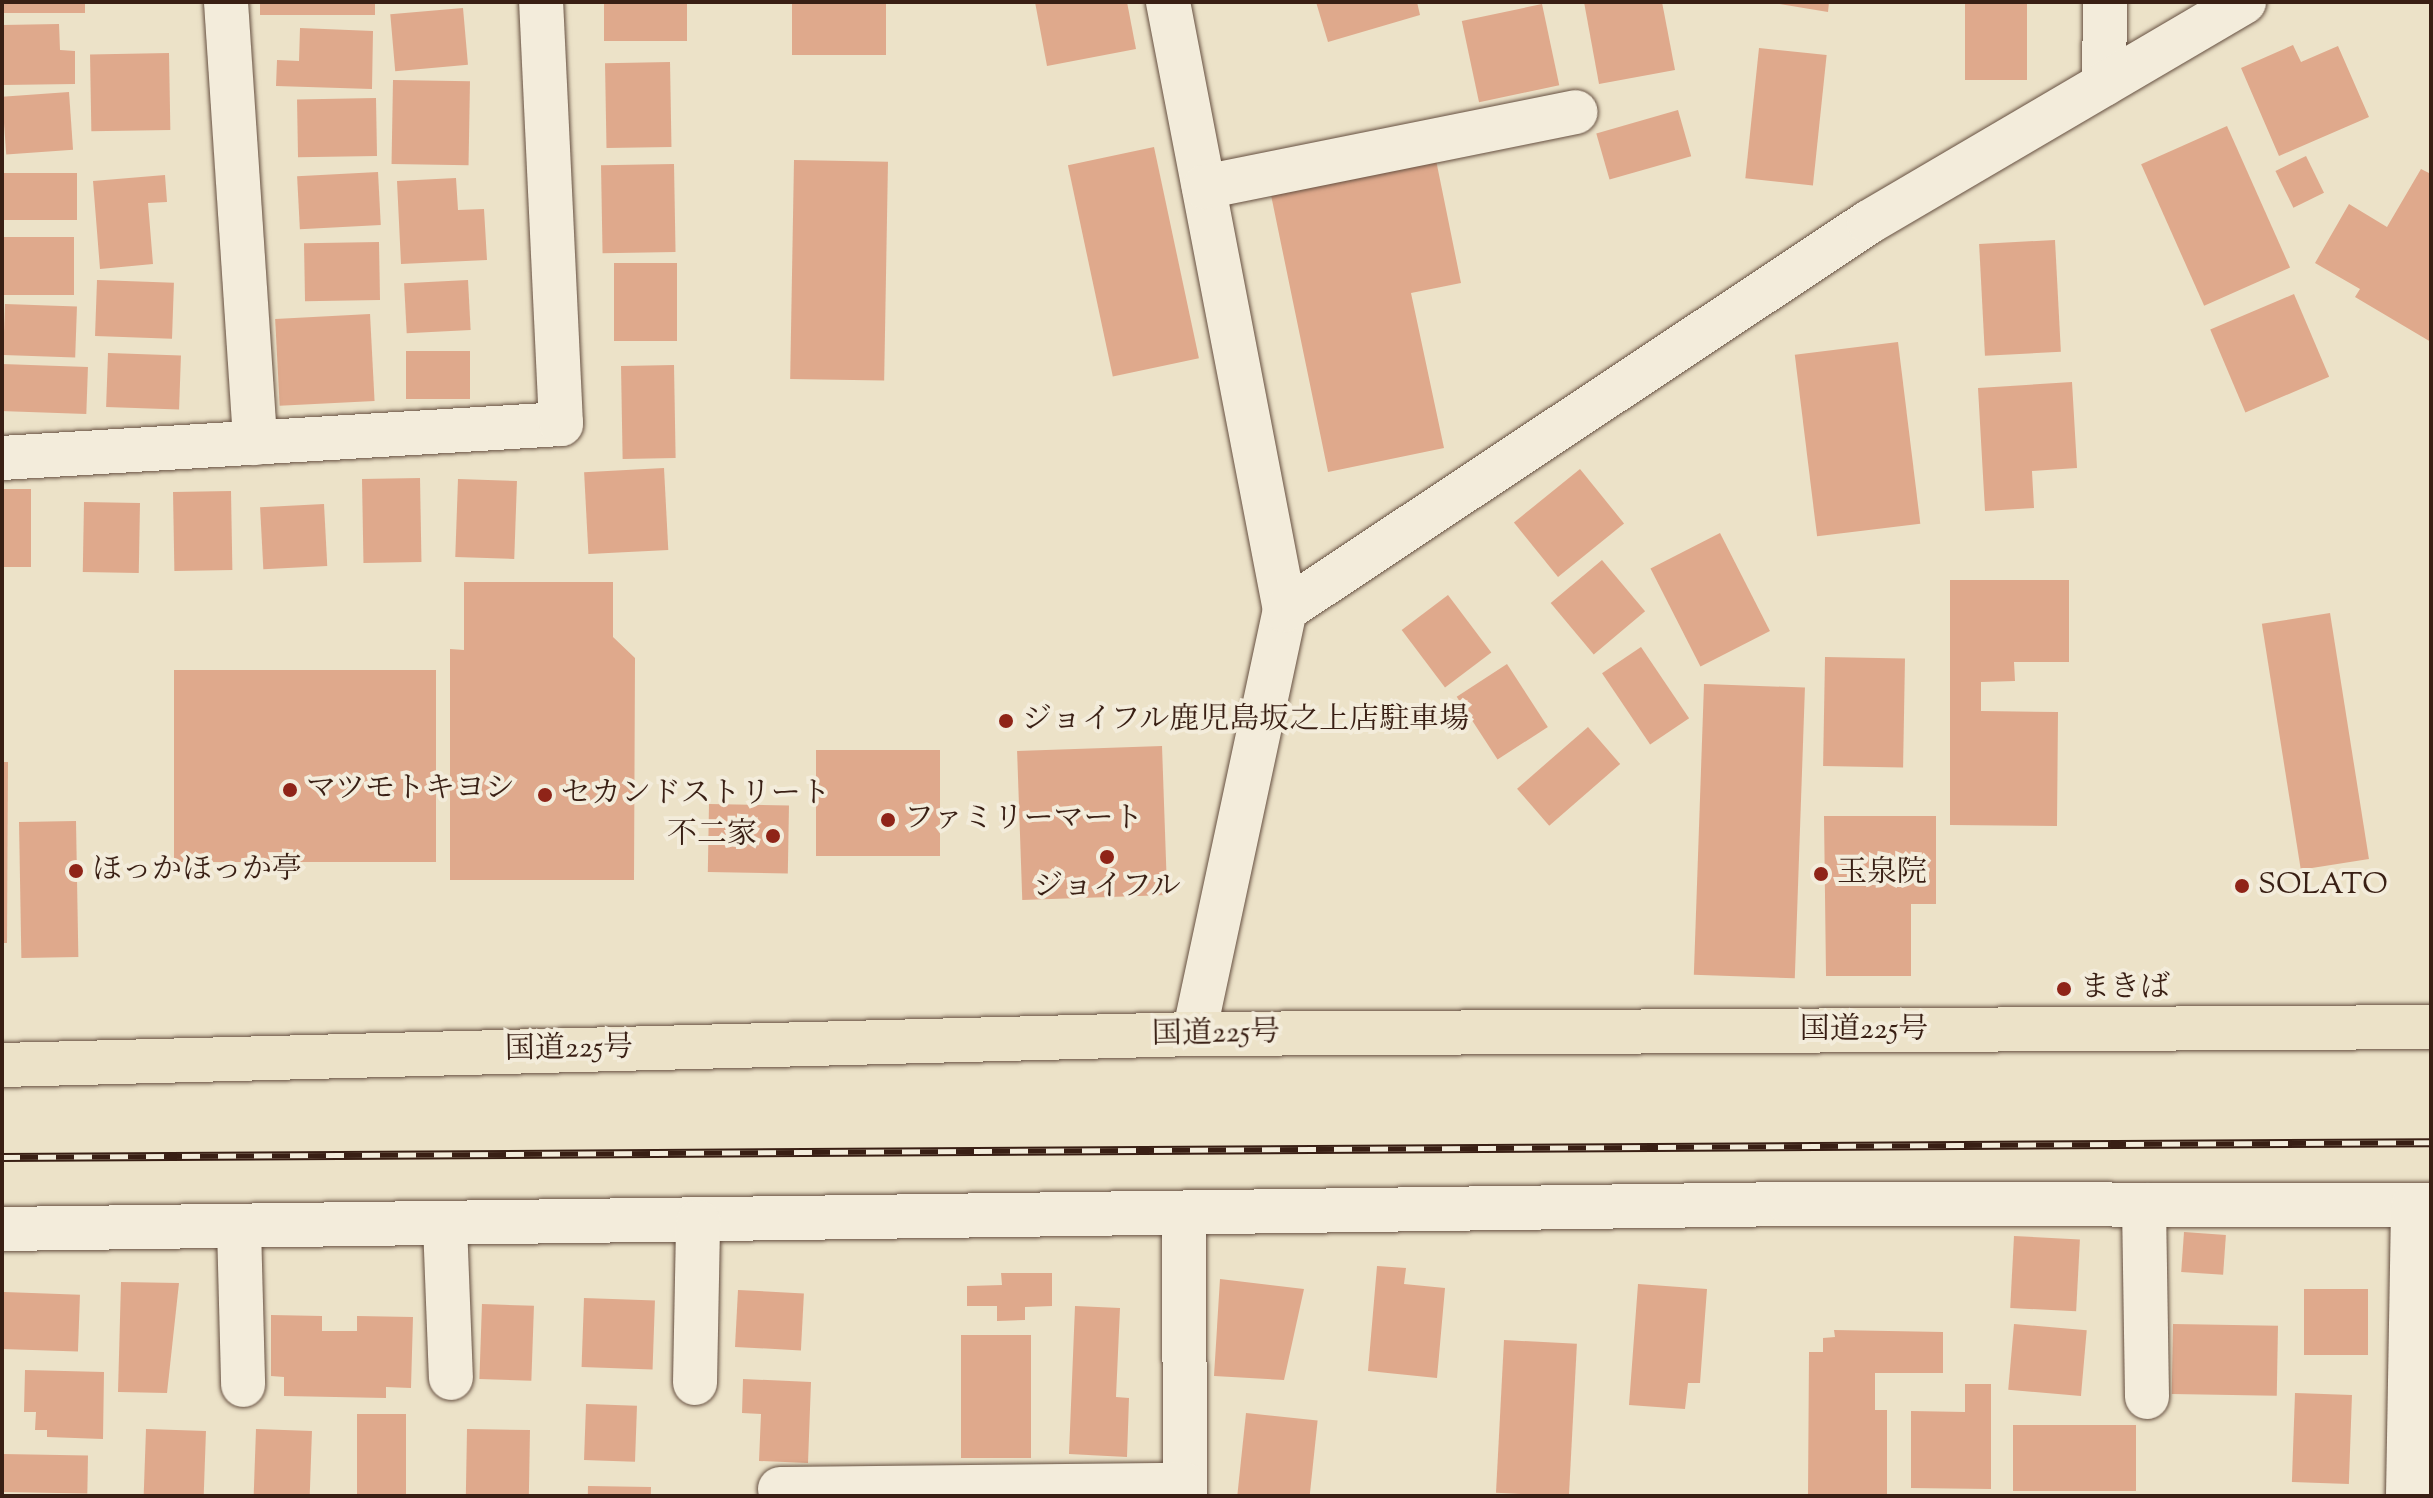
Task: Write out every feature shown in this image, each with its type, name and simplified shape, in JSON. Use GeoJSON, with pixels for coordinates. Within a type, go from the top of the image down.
{"type":"FeatureCollection","features":[{"type":"Feature","properties":{"kind":"highway","name":"国道225号"},"geometry":{"type":"LineString","coordinates":[[2,1065],[1194,1034],[2431,1027]]}},
{"type":"Feature","properties":{"kind":"street"},"geometry":{"type":"LineString","coordinates":[[226,2],[255,443]]}},
{"type":"Feature","properties":{"kind":"street"},"geometry":{"type":"LineString","coordinates":[[2,458],[561,424],[541,2]]}},
{"type":"Feature","properties":{"kind":"street"},"geometry":{"type":"LineString","coordinates":[[1168,2],[1285,610],[1194,1034]]}},
{"type":"Feature","properties":{"kind":"street"},"geometry":{"type":"LineString","coordinates":[[2104,84],[2105,2]]}},
{"type":"Feature","properties":{"kind":"street"},"geometry":{"type":"LineString","coordinates":[[1285,610],[1869,222],[2244,2]]}},
{"type":"Feature","properties":{"kind":"street"},"geometry":{"type":"LineString","coordinates":[[1204,187],[1576,112]]}},
{"type":"Feature","properties":{"kind":"street"},"geometry":{"type":"LineString","coordinates":[[2144,1205],[2147,1397]]}},
{"type":"Feature","properties":{"kind":"street"},"geometry":{"type":"LineString","coordinates":[[2,1229],[2144,1205],[2422,1205],[2408,1496]]}},
{"type":"Feature","properties":{"kind":"street"},"geometry":{"type":"LineString","coordinates":[[780,1489],[1185,1491],[1184,1217]]}},
{"type":"Feature","properties":{"kind":"street"},"geometry":{"type":"LineString","coordinates":[[695,1383],[698,1222]]}},
{"type":"Feature","properties":{"kind":"street"},"geometry":{"type":"LineString","coordinates":[[445,1224],[451,1378]]}},
{"type":"Feature","properties":{"kind":"street"},"geometry":{"type":"LineString","coordinates":[[239,1227],[243,1385]]}},
{"type":"Feature","properties":{"kind":"building"},"geometry":{"type":"Polygon","coordinates":[[[2,2],[85,2],[85,13],[2,13],[2,2]]]}},
{"type":"Feature","properties":{"kind":"building"},"geometry":{"type":"Polygon","coordinates":[[[260,2],[375,2],[375,15],[260,15],[260,2]]]}},
{"type":"Feature","properties":{"kind":"building"},"geometry":{"type":"Polygon","coordinates":[[[604,2],[687,2],[687,41],[604,41],[604,2]]]}},
{"type":"Feature","properties":{"kind":"building"},"geometry":{"type":"Polygon","coordinates":[[[792,2],[886,2],[886,55],[792,55],[792,2]]]}},
{"type":"Feature","properties":{"kind":"building"},"geometry":{"type":"Polygon","coordinates":[[[1035,2],[1127,2],[1136,49],[1047,66],[1035,2]]]}},
{"type":"Feature","properties":{"kind":"building"},"geometry":{"type":"Polygon","coordinates":[[[1316,2],[1417,2],[1420,15],[1328,42],[1316,2]]]}},
{"type":"Feature","properties":{"kind":"building"},"geometry":{"type":"Polygon","coordinates":[[[1584,2],[1662,2],[1675,70],[1599,84],[1584,2]]]}},
{"type":"Feature","properties":{"kind":"building"},"geometry":{"type":"Polygon","coordinates":[[[1768,2],[1829,2],[1828,12],[1768,2]]]}},
{"type":"Feature","properties":{"kind":"building"},"geometry":{"type":"Polygon","coordinates":[[[1965,2],[2027,2],[2027,80],[1965,80],[1965,2]]]}},
{"type":"Feature","properties":{"kind":"building"},"geometry":{"type":"Polygon","coordinates":[[[1542,4],[1559,85],[1479,102],[1462,21],[1542,4]]]}},
{"type":"Feature","properties":{"kind":"building"},"geometry":{"type":"Polygon","coordinates":[[[463,8],[468,65],[395,71],[390,14],[463,8]]]}},
{"type":"Feature","properties":{"kind":"building"},"geometry":{"type":"Polygon","coordinates":[[[59,24],[60,50],[75,51],[75,84],[2,85],[2,25],[59,24]]]}},
{"type":"Feature","properties":{"kind":"building"},"geometry":{"type":"Polygon","coordinates":[[[300,28],[373,31],[372,89],[276,86],[277,60],[299,61],[300,28]]]}},
{"type":"Feature","properties":{"kind":"building"},"geometry":{"type":"Polygon","coordinates":[[[2293,45],[2301,62],[2338,46],[2369,117],[2279,156],[2241,68],[2293,45]]]}},
{"type":"Feature","properties":{"kind":"building"},"geometry":{"type":"Polygon","coordinates":[[[1759,48],[1827,55],[1813,185],[1745,178],[1759,48]]]}},
{"type":"Feature","properties":{"kind":"building"},"geometry":{"type":"Polygon","coordinates":[[[169,53],[170,130],[91,131],[90,54],[169,53]]]}},
{"type":"Feature","properties":{"kind":"building"},"geometry":{"type":"Polygon","coordinates":[[[670,62],[671,147],[606,148],[605,63],[670,62]]]}},
{"type":"Feature","properties":{"kind":"building"},"geometry":{"type":"Polygon","coordinates":[[[393,80],[470,81],[469,165],[392,164],[393,80]]]}},
{"type":"Feature","properties":{"kind":"building"},"geometry":{"type":"Polygon","coordinates":[[[69,92],[73,150],[6,155],[2,97],[69,92]]]}},
{"type":"Feature","properties":{"kind":"building"},"geometry":{"type":"Polygon","coordinates":[[[376,98],[377,156],[298,157],[297,99],[376,98]]]}},
{"type":"Feature","properties":{"kind":"building"},"geometry":{"type":"Polygon","coordinates":[[[1678,110],[1691,156],[1610,180],[1596,133],[1678,110]]]}},
{"type":"Feature","properties":{"kind":"building"},"geometry":{"type":"Polygon","coordinates":[[[2227,126],[2290,268],[2204,306],[2141,164],[2227,126]]]}},
{"type":"Feature","properties":{"kind":"building"},"geometry":{"type":"Polygon","coordinates":[[[1154,147],[1199,358],[1113,377],[1068,165],[1154,147]]]}},
{"type":"Feature","properties":{"kind":"building"},"geometry":{"type":"Polygon","coordinates":[[[2306,156],[2324,193],[2293,208],[2275,171],[2306,156]]]}},
{"type":"Feature","properties":{"kind":"building"},"geometry":{"type":"Polygon","coordinates":[[[794,160],[888,162],[884,381],[790,379],[794,160]]]}},
{"type":"Feature","properties":{"kind":"building"},"geometry":{"type":"Polygon","coordinates":[[[1436,160],[1461,283],[1411,293],[1444,448],[1328,472],[1271,195],[1436,160]]]}},
{"type":"Feature","properties":{"kind":"building"},"geometry":{"type":"Polygon","coordinates":[[[674,164],[676,252],[603,253],[601,165],[674,164]]]}},
{"type":"Feature","properties":{"kind":"building"},"geometry":{"type":"Polygon","coordinates":[[[2421,169],[2431,174],[2431,342],[2355,297],[2360,289],[2315,263],[2349,204],[2387,227],[2421,169]]]}},
{"type":"Feature","properties":{"kind":"building"},"geometry":{"type":"Polygon","coordinates":[[[378,172],[381,225],[300,229],[297,176],[378,172]]]}},
{"type":"Feature","properties":{"kind":"building"},"geometry":{"type":"Polygon","coordinates":[[[2,173],[77,173],[77,220],[2,220],[2,173]]]}},
{"type":"Feature","properties":{"kind":"building"},"geometry":{"type":"Polygon","coordinates":[[[165,175],[167,202],[148,203],[153,264],[100,269],[93,181],[165,175]]]}},
{"type":"Feature","properties":{"kind":"building"},"geometry":{"type":"Polygon","coordinates":[[[456,178],[458,210],[484,209],[487,260],[401,264],[397,181],[456,178]]]}},
{"type":"Feature","properties":{"kind":"building"},"geometry":{"type":"Polygon","coordinates":[[[2,237],[74,237],[74,295],[2,295],[2,237]]]}},
{"type":"Feature","properties":{"kind":"building"},"geometry":{"type":"Polygon","coordinates":[[[2055,240],[2061,352],[1985,356],[1979,244],[2055,240]]]}},
{"type":"Feature","properties":{"kind":"building"},"geometry":{"type":"Polygon","coordinates":[[[379,242],[380,300],[305,301],[304,243],[379,242]]]}},
{"type":"Feature","properties":{"kind":"building"},"geometry":{"type":"Polygon","coordinates":[[[614,263],[677,263],[677,341],[614,341],[614,263]]]}},
{"type":"Feature","properties":{"kind":"building"},"geometry":{"type":"Polygon","coordinates":[[[97,280],[174,283],[172,339],[95,336],[97,280]]]}},
{"type":"Feature","properties":{"kind":"building"},"geometry":{"type":"Polygon","coordinates":[[[468,280],[471,330],[407,333],[404,283],[468,280]]]}},
{"type":"Feature","properties":{"kind":"building"},"geometry":{"type":"Polygon","coordinates":[[[2294,294],[2329,377],[2245,412],[2210,330],[2294,294]]]}},
{"type":"Feature","properties":{"kind":"building"},"geometry":{"type":"Polygon","coordinates":[[[5,304],[77,307],[75,357],[3,355],[5,304]]]}},
{"type":"Feature","properties":{"kind":"building"},"geometry":{"type":"Polygon","coordinates":[[[370,314],[375,401],[280,406],[275,319],[370,314]]]}},
{"type":"Feature","properties":{"kind":"building"},"geometry":{"type":"Polygon","coordinates":[[[1898,342],[1920,524],[1817,536],[1795,355],[1898,342]]]}},
{"type":"Feature","properties":{"kind":"building"},"geometry":{"type":"Polygon","coordinates":[[[406,351],[470,351],[470,399],[406,399],[406,351]]]}},
{"type":"Feature","properties":{"kind":"building"},"geometry":{"type":"Polygon","coordinates":[[[108,353],[181,356],[179,410],[106,407],[108,353]]]}},
{"type":"Feature","properties":{"kind":"building"},"geometry":{"type":"Polygon","coordinates":[[[2,364],[88,367],[86,414],[2,411],[2,364]]]}},
{"type":"Feature","properties":{"kind":"building"},"geometry":{"type":"Polygon","coordinates":[[[674,365],[676,458],[623,459],[621,366],[674,365]]]}},
{"type":"Feature","properties":{"kind":"building"},"geometry":{"type":"Polygon","coordinates":[[[2072,382],[2077,468],[2032,471],[2034,508],[1985,511],[1978,388],[2072,382]]]}},
{"type":"Feature","properties":{"kind":"building"},"geometry":{"type":"Polygon","coordinates":[[[664,468],[668,550],[588,554],[584,472],[664,468]]]}},
{"type":"Feature","properties":{"kind":"building"},"geometry":{"type":"Polygon","coordinates":[[[1580,469],[1624,523],[1558,577],[1514,522],[1580,469]]]}},
{"type":"Feature","properties":{"kind":"building"},"geometry":{"type":"Polygon","coordinates":[[[420,478],[421,562],[363,563],[362,479],[420,478]]]}},
{"type":"Feature","properties":{"kind":"building"},"geometry":{"type":"Polygon","coordinates":[[[458,479],[517,481],[514,559],[455,557],[458,479]]]}},
{"type":"Feature","properties":{"kind":"building"},"geometry":{"type":"Polygon","coordinates":[[[2,489],[31,489],[31,567],[2,567],[2,489]]]}},
{"type":"Feature","properties":{"kind":"building"},"geometry":{"type":"Polygon","coordinates":[[[231,491],[232,570],[174,571],[173,492],[231,491]]]}},
{"type":"Feature","properties":{"kind":"building"},"geometry":{"type":"Polygon","coordinates":[[[84,502],[140,503],[139,573],[83,572],[84,502]]]}},
{"type":"Feature","properties":{"kind":"building"},"geometry":{"type":"Polygon","coordinates":[[[324,504],[327,566],[263,569],[260,507],[324,504]]]}},
{"type":"Feature","properties":{"kind":"building"},"geometry":{"type":"Polygon","coordinates":[[[1720,533],[1770,631],[1700,666],[1651,568],[1720,533]]]}},
{"type":"Feature","properties":{"kind":"building"},"geometry":{"type":"Polygon","coordinates":[[[1602,560],[1645,611],[1594,654],[1551,603],[1602,560]]]}},
{"type":"Feature","properties":{"kind":"building"},"geometry":{"type":"Polygon","coordinates":[[[1950,580],[2069,580],[2069,662],[2014,662],[2015,681],[1981,682],[1981,711],[2058,712],[2057,826],[1950,825],[1950,580]]]}},
{"type":"Feature","properties":{"kind":"building"},"geometry":{"type":"Polygon","coordinates":[[[464,582],[613,582],[613,637],[635,658],[634,880],[450,880],[450,649],[464,650],[464,582]]]}},
{"type":"Feature","properties":{"kind":"building"},"geometry":{"type":"Polygon","coordinates":[[[1448,595],[1491,653],[1445,687],[1402,630],[1448,595]]]}},
{"type":"Feature","properties":{"kind":"building"},"geometry":{"type":"Polygon","coordinates":[[[2330,613],[2369,859],[2301,870],[2262,624],[2330,613]]]}},
{"type":"Feature","properties":{"kind":"building"},"geometry":{"type":"Polygon","coordinates":[[[1641,647],[1689,718],[1650,745],[1602,673],[1641,647]]]}},
{"type":"Feature","properties":{"kind":"building"},"geometry":{"type":"Polygon","coordinates":[[[1825,657],[1905,658],[1903,767],[1823,766],[1825,657]]]}},
{"type":"Feature","properties":{"kind":"building"},"geometry":{"type":"Polygon","coordinates":[[[1507,664],[1548,727],[1498,760],[1457,697],[1507,664]]]}},
{"type":"Feature","properties":{"kind":"building"},"geometry":{"type":"Polygon","coordinates":[[[174,670],[436,670],[436,862],[174,862],[174,670]]]}},
{"type":"Feature","properties":{"kind":"building"},"geometry":{"type":"Polygon","coordinates":[[[1704,684],[1805,688],[1795,978],[1694,975],[1704,684]]]}},
{"type":"Feature","properties":{"kind":"building"},"geometry":{"type":"Polygon","coordinates":[[[1588,727],[1620,764],[1549,826],[1517,789],[1588,727]]]}},
{"type":"Feature","properties":{"kind":"building"},"geometry":{"type":"Polygon","coordinates":[[[1162,746],[1167,895],[1022,900],[1017,751],[1162,746]]]}},
{"type":"Feature","properties":{"kind":"building"},"geometry":{"type":"Polygon","coordinates":[[[816,750],[940,750],[940,856],[816,856],[816,750]]]}},
{"type":"Feature","properties":{"kind":"building"},"geometry":{"type":"Polygon","coordinates":[[[2,762],[8,762],[7,943],[2,943],[2,762]]]}},
{"type":"Feature","properties":{"kind":"building"},"geometry":{"type":"Polygon","coordinates":[[[709,804],[789,805],[788,873],[708,872],[709,804]]]}},
{"type":"Feature","properties":{"kind":"building"},"geometry":{"type":"Polygon","coordinates":[[[1824,816],[1936,816],[1936,904],[1911,904],[1911,976],[1826,976],[1824,816]]]}},
{"type":"Feature","properties":{"kind":"building"},"geometry":{"type":"Polygon","coordinates":[[[76,821],[78,957],[21,958],[19,822],[76,821]]]}},
{"type":"Feature","properties":{"kind":"building"},"geometry":{"type":"Polygon","coordinates":[[[2184,1232],[2226,1235],[2223,1275],[2181,1272],[2184,1232]]]}},
{"type":"Feature","properties":{"kind":"building"},"geometry":{"type":"Polygon","coordinates":[[[2014,1236],[2080,1239],[2076,1311],[2010,1308],[2014,1236]]]}},
{"type":"Feature","properties":{"kind":"building"},"geometry":{"type":"Polygon","coordinates":[[[1377,1266],[1406,1268],[1404,1284],[1445,1288],[1437,1378],[1368,1371],[1377,1266]]]}},
{"type":"Feature","properties":{"kind":"building"},"geometry":{"type":"Polygon","coordinates":[[[1001,1273],[1052,1273],[1052,1306],[1025,1307],[1025,1320],[997,1321],[997,1306],[967,1306],[967,1286],[1002,1285],[1001,1273]]]}},
{"type":"Feature","properties":{"kind":"building"},"geometry":{"type":"Polygon","coordinates":[[[1220,1279],[1304,1289],[1284,1380],[1214,1376],[1220,1279]]]}},
{"type":"Feature","properties":{"kind":"building"},"geometry":{"type":"Polygon","coordinates":[[[121,1282],[179,1283],[167,1393],[118,1392],[121,1282]]]}},
{"type":"Feature","properties":{"kind":"building"},"geometry":{"type":"Polygon","coordinates":[[[1638,1284],[1707,1289],[1700,1383],[1688,1383],[1685,1409],[1629,1405],[1638,1284]]]}},
{"type":"Feature","properties":{"kind":"building"},"geometry":{"type":"Polygon","coordinates":[[[2304,1289],[2368,1289],[2368,1355],[2304,1355],[2304,1289]]]}},
{"type":"Feature","properties":{"kind":"building"},"geometry":{"type":"Polygon","coordinates":[[[738,1290],[804,1293],[801,1350],[735,1347],[738,1290]]]}},
{"type":"Feature","properties":{"kind":"building"},"geometry":{"type":"Polygon","coordinates":[[[4,1292],[80,1295],[78,1352],[2,1349],[4,1292]]]}},
{"type":"Feature","properties":{"kind":"building"},"geometry":{"type":"Polygon","coordinates":[[[584,1298],[655,1300],[653,1369],[582,1367],[584,1298]]]}},
{"type":"Feature","properties":{"kind":"building"},"geometry":{"type":"Polygon","coordinates":[[[482,1304],[534,1306],[531,1381],[479,1379],[482,1304]]]}},
{"type":"Feature","properties":{"kind":"building"},"geometry":{"type":"Polygon","coordinates":[[[1075,1306],[1120,1308],[1116,1397],[1129,1398],[1127,1457],[1069,1454],[1075,1306]]]}},
{"type":"Feature","properties":{"kind":"building"},"geometry":{"type":"Polygon","coordinates":[[[271,1315],[322,1316],[322,1331],[357,1331],[357,1316],[413,1317],[411,1388],[386,1387],[386,1398],[284,1396],[284,1377],[271,1376],[271,1315]]]}},
{"type":"Feature","properties":{"kind":"building"},"geometry":{"type":"Polygon","coordinates":[[[2014,1324],[2087,1330],[2081,1396],[2008,1390],[2014,1324]]]}},
{"type":"Feature","properties":{"kind":"building"},"geometry":{"type":"Polygon","coordinates":[[[2173,1324],[2278,1326],[2277,1396],[2172,1394],[2173,1324]]]}},
{"type":"Feature","properties":{"kind":"building"},"geometry":{"type":"Polygon","coordinates":[[[1834,1330],[1943,1332],[1943,1373],[1875,1373],[1875,1410],[1887,1410],[1887,1494],[1808,1494],[1809,1352],[1823,1352],[1823,1338],[1835,1337],[1834,1330]]]}},
{"type":"Feature","properties":{"kind":"building"},"geometry":{"type":"Polygon","coordinates":[[[961,1335],[1031,1335],[1031,1458],[961,1458],[961,1335]]]}},
{"type":"Feature","properties":{"kind":"building"},"geometry":{"type":"Polygon","coordinates":[[[1504,1340],[1577,1344],[1569,1496],[1496,1493],[1504,1340]]]}},
{"type":"Feature","properties":{"kind":"building"},"geometry":{"type":"Polygon","coordinates":[[[25,1370],[104,1372],[103,1439],[47,1437],[47,1430],[35,1430],[36,1412],[24,1412],[25,1370]]]}},
{"type":"Feature","properties":{"kind":"building"},"geometry":{"type":"Polygon","coordinates":[[[743,1379],[811,1382],[808,1463],[759,1461],[761,1414],[742,1413],[743,1379]]]}},
{"type":"Feature","properties":{"kind":"building"},"geometry":{"type":"Polygon","coordinates":[[[1965,1384],[1991,1384],[1991,1489],[1911,1488],[1911,1411],[1965,1412],[1965,1384]]]}},
{"type":"Feature","properties":{"kind":"building"},"geometry":{"type":"Polygon","coordinates":[[[2295,1393],[2352,1395],[2349,1484],[2292,1482],[2295,1393]]]}},
{"type":"Feature","properties":{"kind":"building"},"geometry":{"type":"Polygon","coordinates":[[[586,1404],[637,1406],[635,1462],[584,1460],[586,1404]]]}},
{"type":"Feature","properties":{"kind":"building"},"geometry":{"type":"Polygon","coordinates":[[[1246,1413],[1318,1421],[1310,1496],[1237,1496],[1246,1413]]]}},
{"type":"Feature","properties":{"kind":"building"},"geometry":{"type":"Polygon","coordinates":[[[357,1414],[406,1414],[406,1496],[357,1496],[357,1414]]]}},
{"type":"Feature","properties":{"kind":"building"},"geometry":{"type":"Polygon","coordinates":[[[2013,1425],[2136,1425],[2136,1491],[2013,1491],[2013,1425]]]}},
{"type":"Feature","properties":{"kind":"building"},"geometry":{"type":"Polygon","coordinates":[[[146,1429],[206,1431],[204,1496],[144,1496],[146,1429]]]}},
{"type":"Feature","properties":{"kind":"building"},"geometry":{"type":"Polygon","coordinates":[[[256,1429],[312,1431],[310,1496],[254,1496],[256,1429]]]}},
{"type":"Feature","properties":{"kind":"building"},"geometry":{"type":"Polygon","coordinates":[[[467,1429],[530,1430],[529,1496],[466,1496],[467,1429]]]}},
{"type":"Feature","properties":{"kind":"building"},"geometry":{"type":"Polygon","coordinates":[[[2,1454],[88,1456],[87,1493],[2,1492],[2,1454]]]}},
{"type":"Feature","properties":{"kind":"building"},"geometry":{"type":"Polygon","coordinates":[[[588,1486],[651,1487],[651,1496],[588,1496],[588,1486]]]}},
{"type":"Feature","properties":{"kind":"railway"},"geometry":{"type":"LineString","coordinates":[[2,1157],[2431,1142]]}},
{"type":"Feature","properties":{"kind":"place","name":"ジョイフル鹿児島坂之上店駐車場"},"geometry":{"type":"Point","coordinates":[1006,721]}},
{"type":"Feature","properties":{"kind":"place","name":"マツモトキヨシ"},"geometry":{"type":"Point","coordinates":[290,790]}},
{"type":"Feature","properties":{"kind":"place","name":"セカンドストリート"},"geometry":{"type":"Point","coordinates":[545,795]}},
{"type":"Feature","properties":{"kind":"place","name":"ファミリーマート"},"geometry":{"type":"Point","coordinates":[888,820]}},
{"type":"Feature","properties":{"kind":"place","name":"不二家"},"geometry":{"type":"Point","coordinates":[773,836]}},
{"type":"Feature","properties":{"kind":"place","name":"ジョイフル"},"geometry":{"type":"Point","coordinates":[1107,857]}},
{"type":"Feature","properties":{"kind":"place","name":"ほっかほっか亭"},"geometry":{"type":"Point","coordinates":[76,871]}},
{"type":"Feature","properties":{"kind":"place","name":"玉泉院"},"geometry":{"type":"Point","coordinates":[1821,874]}},
{"type":"Feature","properties":{"kind":"place","name":"SOLATO"},"geometry":{"type":"Point","coordinates":[2242,886]}},
{"type":"Feature","properties":{"kind":"place","name":"まきば"},"geometry":{"type":"Point","coordinates":[2064,989]}}]}
